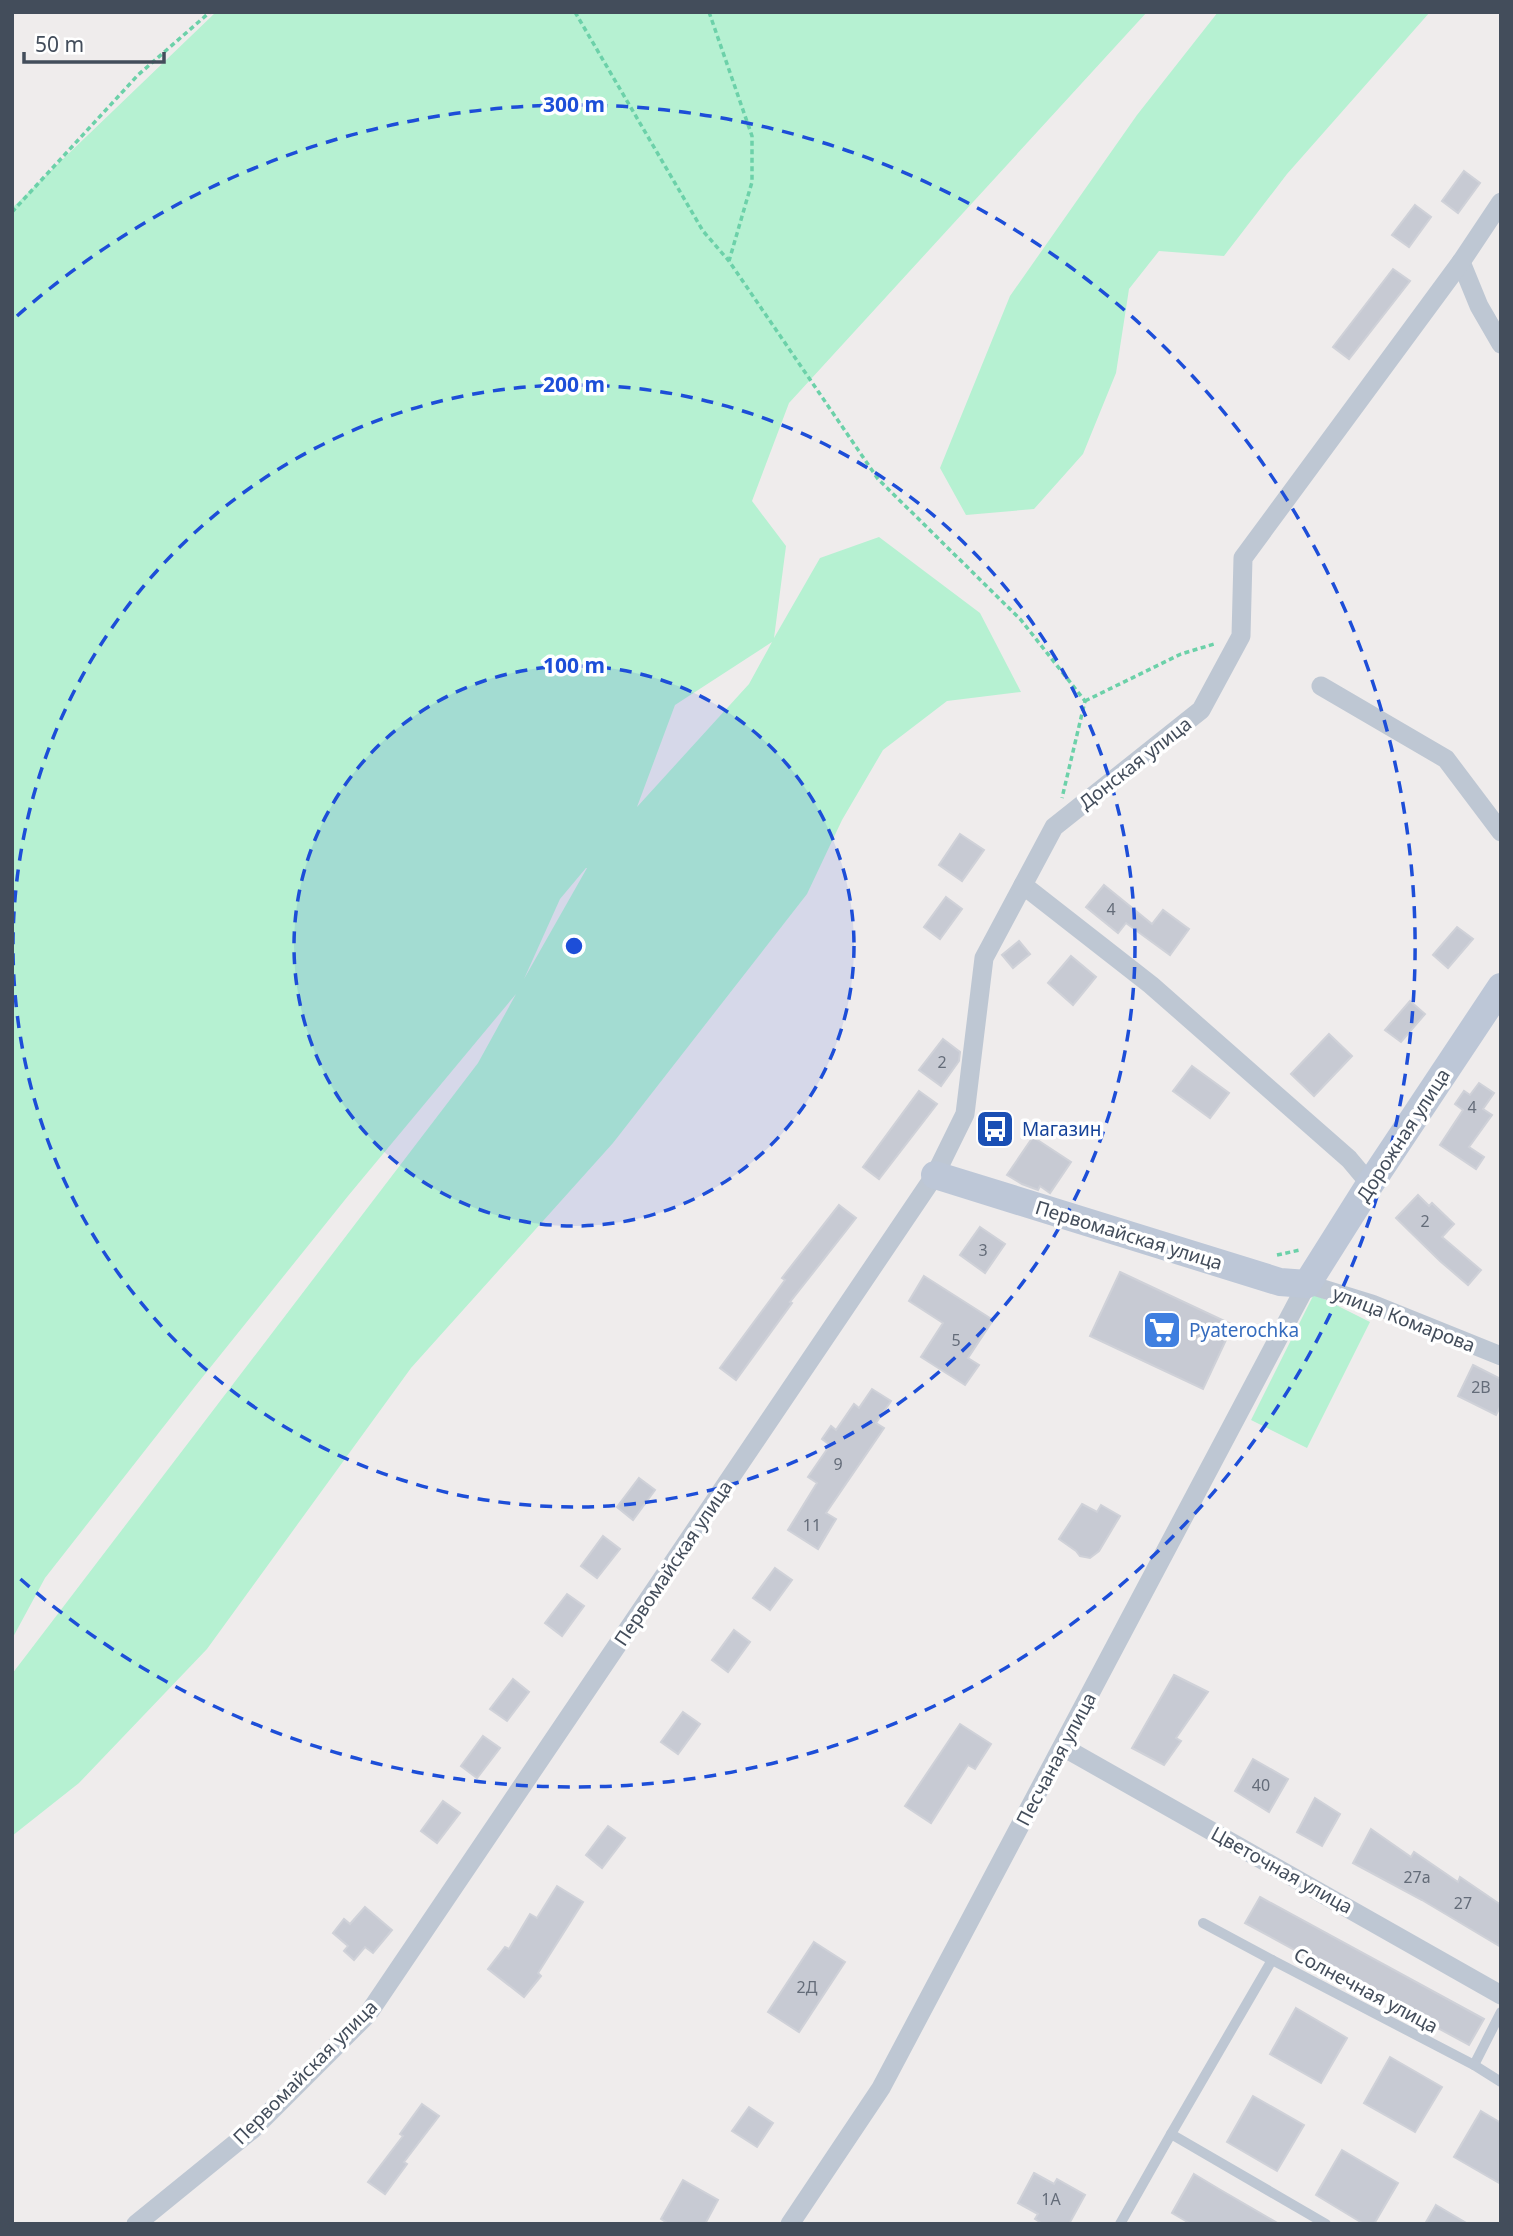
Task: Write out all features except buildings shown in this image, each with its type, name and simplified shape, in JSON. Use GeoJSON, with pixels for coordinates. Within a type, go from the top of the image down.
{"type":"FeatureCollection","features":[{"type":"Feature","properties":{"kind":"street","name":"Донская улица"},"geometry":{"type":"LineString","coordinates":[[935,1175],[965,1114],[984,958],[1054,827],[1201,710],[1241,636],[1243,558],[1461,262],[1501,202]]}},
{"type":"Feature","properties":{"kind":"street"},"geometry":{"type":"LineString","coordinates":[[1461,262],[1479,306],[1501,344]]}},
{"type":"Feature","properties":{"kind":"street"},"geometry":{"type":"LineString","coordinates":[[1321,686],[1446,758],[1501,832]]}},
{"type":"Feature","properties":{"kind":"street"},"geometry":{"type":"LineString","coordinates":[[1023,885],[1151,985],[1349,1159],[1370,1184]]}},
{"type":"Feature","properties":{"kind":"street","name":"Дорожная улица"},"geometry":{"type":"LineString","coordinates":[[1307,1284],[1370,1184],[1501,988]]}},
{"type":"Feature","properties":{"kind":"street","name":"Первомайская улица"},"geometry":{"type":"LineString","coordinates":[[136,2224],[253,2129],[368,2014],[935,1175],[1280,1282],[1307,1284]]}},
{"type":"Feature","properties":{"kind":"street","name":"улица Комарова"},"geometry":{"type":"LineString","coordinates":[[1307,1284],[1372,1304],[1501,1356]]}},
{"type":"Feature","properties":{"kind":"street","name":"Песчаная улица"},"geometry":{"type":"LineString","coordinates":[[790,2224],[881,2088],[1307,1284]]}},
{"type":"Feature","properties":{"kind":"street","name":"Цветочная улица"},"geometry":{"type":"LineString","coordinates":[[1063,1746],[1501,1995]]}},
{"type":"Feature","properties":{"kind":"lane"},"geometry":{"type":"LineString","coordinates":[[1203,1923],[1272,1960]]}},
{"type":"Feature","properties":{"kind":"lane","name":"Солнечная улица"},"geometry":{"type":"LineString","coordinates":[[1120,2224],[1272,1960],[1474,2065],[1501,2082]]}},
{"type":"Feature","properties":{"kind":"lane"},"geometry":{"type":"LineString","coordinates":[[1474,2065],[1501,2012]]}},
{"type":"Feature","properties":{"kind":"lane"},"geometry":{"type":"LineString","coordinates":[[1171,2134],[1326,2224]]}},
{"type":"Feature","properties":{"kind":"path"},"geometry":{"type":"LineString","coordinates":[[12,212],[138,75],[210,12]]}},
{"type":"Feature","properties":{"kind":"path"},"geometry":{"type":"LineString","coordinates":[[575,12],[703,232],[729,261],[878,479],[1021,620],[1085,701]]}},
{"type":"Feature","properties":{"kind":"path"},"geometry":{"type":"LineString","coordinates":[[709,12],[752,136],[752,182],[729,261]]}},
{"type":"Feature","properties":{"kind":"path"},"geometry":{"type":"LineString","coordinates":[[1085,701],[1181,654],[1241,636]]}},
{"type":"Feature","properties":{"kind":"path"},"geometry":{"type":"LineString","coordinates":[[1054,827],[1085,701]]}},
{"type":"Feature","properties":{"kind":"green space"},"geometry":{"type":"Polygon","coordinates":[[[216,12],[1147,12],[789,403],[752,501],[786,546],[774,638],[820,558],[879,537],[980,613],[1021,692],[947,701],[883,750],[842,820],[807,894],[613,1143],[411,1368],[207,1649],[79,1783],[12,1836],[12,1674],[478,1063],[516,994],[348,1196],[45,1578],[12,1639],[12,208],[216,12]],[[772,642],[675,705],[637,807],[749,684],[772,642]],[[587,868],[560,899],[524,979],[587,868]]]}},
{"type":"Feature","properties":{"kind":"green space"},"geometry":{"type":"Polygon","coordinates":[[[1218,12],[1430,12],[1287,174],[1224,256],[1159,251],[1129,289],[1116,373],[1083,454],[1034,509],[966,515],[940,468],[1010,296],[1137,115],[1218,12]]]}},
{"type":"Feature","properties":{"kind":"green space"},"geometry":{"type":"Polygon","coordinates":[[[1314,1294],[1370,1322],[1307,1448],[1251,1420],[1314,1294]]]}},
{"type":"Feature","properties":{"kind":"place","name":"Магазин"},"geometry":{"type":"Point","coordinates":[995,1129]}},
{"type":"Feature","properties":{"kind":"place","name":"Pyaterochka"},"geometry":{"type":"Point","coordinates":[1162,1330]}}]}
